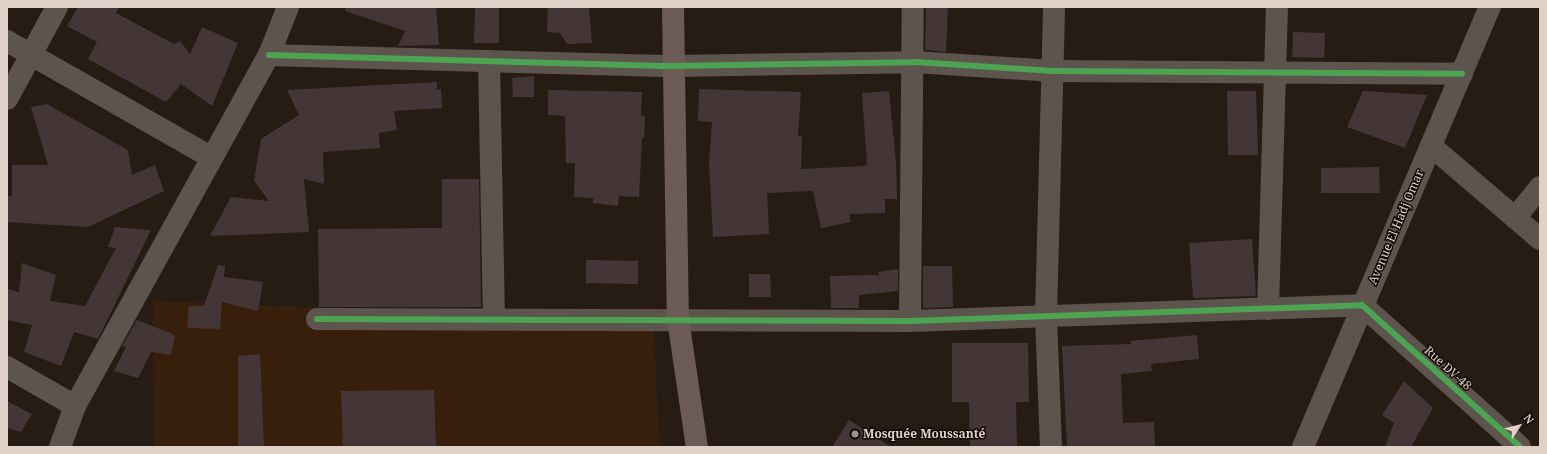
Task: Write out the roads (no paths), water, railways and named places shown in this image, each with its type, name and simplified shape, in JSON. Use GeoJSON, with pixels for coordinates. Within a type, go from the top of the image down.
{"type":"FeatureCollection","features":[{"type":"Feature","properties":{"kind":"main road"},"geometry":{"type":"LineString","coordinates":[[673,7],[678,319],[697,447]]}},
{"type":"Feature","properties":{"kind":"street"},"geometry":{"type":"LineString","coordinates":[[7,99],[57,7]]}},
{"type":"Feature","properties":{"kind":"street"},"geometry":{"type":"LineString","coordinates":[[60,447],[75,406],[269,55],[288,7]]}},
{"type":"Feature","properties":{"kind":"street"},"geometry":{"type":"LineString","coordinates":[[910,321],[915,62],[913,7]]}},
{"type":"Feature","properties":{"kind":"street"},"geometry":{"type":"LineString","coordinates":[[1051,447],[1046,316],[1054,71],[1054,7]]}},
{"type":"Feature","properties":{"kind":"street"},"geometry":{"type":"LineString","coordinates":[[1268,309],[1277,7]]}},
{"type":"Feature","properties":{"kind":"street","name":"Avenue El Hadj Omar"},"geometry":{"type":"LineString","coordinates":[[1303,447],[1362,305],[1490,7]]}},
{"type":"Feature","properties":{"kind":"street"},"geometry":{"type":"LineString","coordinates":[[7,41],[212,158]]}},
{"type":"Feature","properties":{"kind":"street"},"geometry":{"type":"LineString","coordinates":[[269,55],[673,66],[915,62],[1054,71],[1462,74]]}},
{"type":"Feature","properties":{"kind":"street"},"geometry":{"type":"LineString","coordinates":[[489,61],[494,319]]}},
{"type":"Feature","properties":{"kind":"street"},"geometry":{"type":"LineString","coordinates":[[1431,146],[1540,239]]}},
{"type":"Feature","properties":{"kind":"street"},"geometry":{"type":"LineString","coordinates":[[1515,218],[1540,187]]}},
{"type":"Feature","properties":{"kind":"street"},"geometry":{"type":"LineString","coordinates":[[317,319],[678,319],[910,321],[1362,305]]}},
{"type":"Feature","properties":{"kind":"street","name":"Rue DV-48"},"geometry":{"type":"LineString","coordinates":[[1362,305],[1520,447]]}},
{"type":"Feature","properties":{"kind":"street"},"geometry":{"type":"LineString","coordinates":[[7,367],[75,406]]}},
{"type":"Feature","properties":{"kind":"place","name":"Mosquée Moussanté"},"geometry":{"type":"Point","coordinates":[855,434]}}]}
